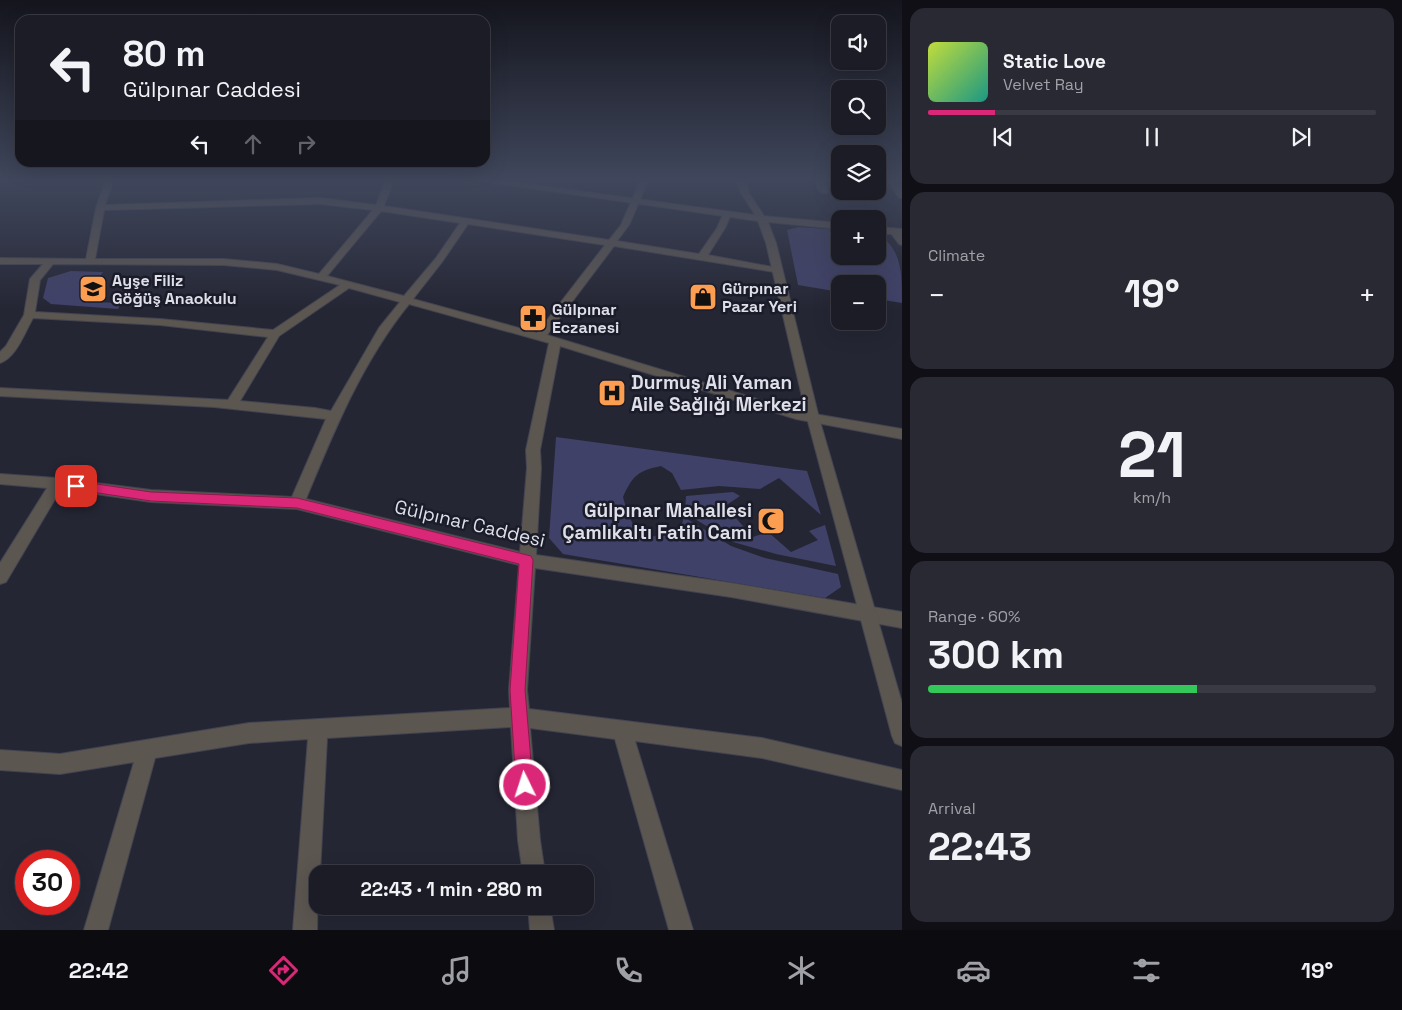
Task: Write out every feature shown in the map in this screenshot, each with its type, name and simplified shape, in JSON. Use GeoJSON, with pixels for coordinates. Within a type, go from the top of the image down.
{"type":"FeatureCollection","features":[{"type":"Feature","properties":{"kind":"street"},"geometry":{"type":"LineString","coordinates":[[90,261],[97,222]]}},
{"type":"Feature","properties":{"kind":"street"},"geometry":{"type":"LineString","coordinates":[[321,277],[367,222]]}},
{"type":"Feature","properties":{"kind":"street"},"geometry":{"type":"LineString","coordinates":[[297,503],[334,416],[384,328],[439,260],[465,222]]}},
{"type":"Feature","properties":{"kind":"street"},"geometry":{"type":"LineString","coordinates":[[475,222],[702,257],[778,272]]}},
{"type":"Feature","properties":{"kind":"street"},"geometry":{"type":"LineString","coordinates":[[540,337],[627,222]]}},
{"type":"Feature","properties":{"kind":"street"},"geometry":{"type":"LineString","coordinates":[[702,257],[723,222]]}},
{"type":"Feature","properties":{"kind":"street"},"geometry":{"type":"LineString","coordinates":[[763,222],[771,243],[813,418],[902,736]]}},
{"type":"Feature","properties":{"kind":"street"},"geometry":{"type":"LineString","coordinates":[[800,222],[831,225]]}},
{"type":"Feature","properties":{"kind":"street"},"geometry":{"type":"LineString","coordinates":[[898,232],[902,242]]}},
{"type":"Feature","properties":{"kind":"street"},"geometry":{"type":"LineString","coordinates":[[0,261],[224,262],[277,267],[348,284],[555,341],[796,415],[902,434]]}},
{"type":"Feature","properties":{"kind":"street"},"geometry":{"type":"LineString","coordinates":[[0,359],[10,348],[28,315],[36,279],[51,261]]}},
{"type":"Feature","properties":{"kind":"street"},"geometry":{"type":"LineString","coordinates":[[232,404],[275,334],[348,284]]}},
{"type":"Feature","properties":{"kind":"street"},"geometry":{"type":"LineString","coordinates":[[28,315],[160,322],[275,334]]}},
{"type":"Feature","properties":{"kind":"street"},"geometry":{"type":"LineString","coordinates":[[533,865],[529,840],[518,690],[534,468],[533,450],[555,341]]}},
{"type":"Feature","properties":{"kind":"street"},"geometry":{"type":"LineString","coordinates":[[0,392],[232,404],[315,412],[334,416]]}},
{"type":"Feature","properties":{"kind":"street","name":"Gülpınar Caddesi"},"geometry":{"type":"LineString","coordinates":[[0,479],[58,483],[151,496],[297,503],[526,560],[731,590],[902,620]]}},
{"type":"Feature","properties":{"kind":"street"},"geometry":{"type":"LineString","coordinates":[[0,576],[58,483]]}},
{"type":"Feature","properties":{"kind":"street"},"geometry":{"type":"LineString","coordinates":[[0,760],[60,764],[250,733],[520,717],[762,748],[902,780]]}},
{"type":"Feature","properties":{"kind":"street"},"geometry":{"type":"LineString","coordinates":[[305,930],[318,729]]}},
{"type":"Feature","properties":{"kind":"street"},"geometry":{"type":"LineString","coordinates":[[622,731],[681,930]]}},
{"type":"Feature","properties":{"kind":"street"},"geometry":{"type":"LineString","coordinates":[[96,930],[148,750]]}},
{"type":"Feature","properties":{"kind":"street"},"geometry":{"type":"LineString","coordinates":[[540,915],[542,930]]}},
{"type":"Feature","properties":{"kind":"shaded area"},"geometry":{"type":"Polygon","coordinates":[[[798,227],[831,229],[831,265],[886,265],[886,240],[892,247],[899,263],[902,282],[902,303],[886,300],[886,275],[831,275],[831,290],[798,285],[787,230],[798,227]]]}},
{"type":"Feature","properties":{"kind":"shaded area"},"geometry":{"type":"Polygon","coordinates":[[[71,271],[103,272],[87,295],[97,295],[92,302],[121,303],[118,309],[51,304],[43,298],[48,278],[71,271]]]}},
{"type":"Feature","properties":{"kind":"shaded area"},"geometry":{"type":"Polygon","coordinates":[[[556,437],[807,471],[821,515],[779,478],[760,489],[719,486],[681,490],[672,473],[661,466],[637,475],[623,497],[630,519],[635,527],[648,535],[657,536],[680,530],[684,517],[731,546],[765,558],[838,574],[841,587],[825,598],[563,554],[549,538],[556,437]]]}},
{"type":"Feature","properties":{"kind":"shaded area"},"geometry":{"type":"Polygon","coordinates":[[[733,492],[740,496],[725,506],[753,537],[768,532],[791,552],[818,540],[809,531],[825,525],[836,566],[776,554],[733,542],[685,513],[686,496],[733,492]]]}},
{"type":"Feature","properties":{"kind":"place","name":"Ayşe Filiz Göğüş Anaokulu"},"geometry":{"type":"Point","coordinates":[93,289]}},
{"type":"Feature","properties":{"kind":"place","name":"Gürpınar Pazar Yeri"},"geometry":{"type":"Point","coordinates":[703,297]}},
{"type":"Feature","properties":{"kind":"place","name":"Gülpınar Eczanesi"},"geometry":{"type":"Point","coordinates":[533,318]}},
{"type":"Feature","properties":{"kind":"place","name":"Durmuş Ali Yaman Aile Sağlığı Merkezi"},"geometry":{"type":"Point","coordinates":[612,393]}},
{"type":"Feature","properties":{"kind":"place","name":"Gülpınar Mahallesi Çamlıkaltı Fatih Cami"},"geometry":{"type":"Point","coordinates":[771,521]}},
{"type":"Feature","properties":{"kind":"route"},"geometry":{"type":"LineString","coordinates":[[76,486],[151,496],[297,503],[526,560],[518,690],[525,785]]}}]}
